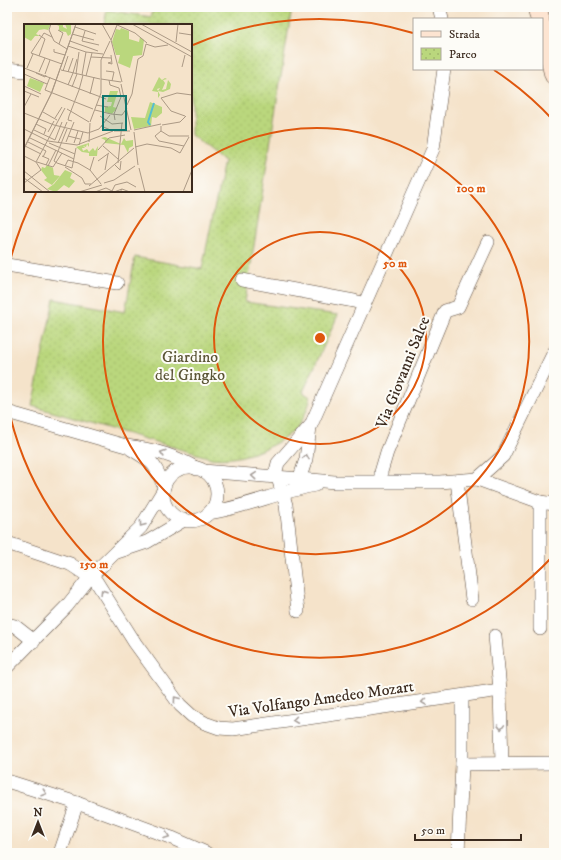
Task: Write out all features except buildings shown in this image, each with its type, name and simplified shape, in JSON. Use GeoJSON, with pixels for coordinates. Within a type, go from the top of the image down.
{"type":"FeatureCollection","features":[{"type":"Feature","properties":{"kind":"main road"},"geometry":{"type":"LineString","coordinates":[[537,7],[540,18]]}},
{"type":"Feature","properties":{"kind":"main road"},"geometry":{"type":"LineString","coordinates":[[543,31],[554,75]]}},
{"type":"Feature","properties":{"kind":"street"},"geometry":{"type":"LineString","coordinates":[[439,7],[442,18]]}},
{"type":"Feature","properties":{"kind":"street"},"geometry":{"type":"LineString","coordinates":[[7,69],[24,71]]}},
{"type":"Feature","properties":{"kind":"street"},"geometry":{"type":"LineString","coordinates":[[298,611],[286,505],[276,471],[278,463],[310,425],[433,149],[444,70]]}},
{"type":"Feature","properties":{"kind":"street","name":"Via Giovanni Salce"},"geometry":{"type":"LineString","coordinates":[[381,481],[380,472],[387,452],[445,311],[458,307],[488,242]]}},
{"type":"Feature","properties":{"kind":"street"},"geometry":{"type":"LineString","coordinates":[[7,265],[117,283]]}},
{"type":"Feature","properties":{"kind":"street"},"geometry":{"type":"LineString","coordinates":[[242,280],[364,304]]}},
{"type":"Feature","properties":{"kind":"street"},"geometry":{"type":"LineString","coordinates":[[477,479],[503,456],[554,352]]}},
{"type":"Feature","properties":{"kind":"street"},"geometry":{"type":"LineString","coordinates":[[7,412],[126,446],[144,448],[180,458],[208,475],[215,487],[216,501],[209,513],[199,520],[184,520],[174,516],[166,507],[164,489],[157,468],[151,461],[126,446]]}},
{"type":"Feature","properties":{"kind":"street"},"geometry":{"type":"LineString","coordinates":[[209,513],[226,510],[282,492],[298,484],[306,459],[310,425]]}},
{"type":"Feature","properties":{"kind":"street"},"geometry":{"type":"LineString","coordinates":[[7,666],[34,641],[67,606],[90,577],[141,527],[164,489],[170,476],[179,470],[200,470],[278,478],[298,484],[381,481],[457,481],[477,479],[540,502],[554,504]]}},
{"type":"Feature","properties":{"kind":"street"},"geometry":{"type":"LineString","coordinates":[[457,481],[472,599]]}},
{"type":"Feature","properties":{"kind":"street"},"geometry":{"type":"LineString","coordinates":[[540,502],[540,628]]}},
{"type":"Feature","properties":{"kind":"street"},"geometry":{"type":"LineString","coordinates":[[114,553],[147,542],[184,520]]}},
{"type":"Feature","properties":{"kind":"street","name":"Via Volfango Amedeo Mozart"},"geometry":{"type":"LineString","coordinates":[[7,543],[70,564],[96,580],[136,643],[180,705],[192,716],[219,728],[233,729],[500,690]]}},
{"type":"Feature","properties":{"kind":"street"},"geometry":{"type":"LineString","coordinates":[[7,624],[15,626],[34,641]]}},
{"type":"Feature","properties":{"kind":"street"},"geometry":{"type":"LineString","coordinates":[[495,636],[500,690],[502,764]]}},
{"type":"Feature","properties":{"kind":"street"},"geometry":{"type":"LineString","coordinates":[[458,853],[462,764],[462,696]]}},
{"type":"Feature","properties":{"kind":"street"},"geometry":{"type":"LineString","coordinates":[[462,764],[554,763]]}},
{"type":"Feature","properties":{"kind":"street"},"geometry":{"type":"LineString","coordinates":[[7,781],[77,803],[178,840],[206,853]]}},
{"type":"Feature","properties":{"kind":"street"},"geometry":{"type":"LineString","coordinates":[[60,853],[77,803]]}},
{"type":"Feature","properties":{"kind":"green space","name":"Giardino del Gingko"},"geometry":{"type":"Polygon","coordinates":[[[154,7],[292,7],[245,302],[338,315],[303,392],[310,397],[310,401],[306,412],[298,425],[292,432],[275,444],[243,456],[221,459],[211,458],[32,406],[54,299],[125,312],[135,257],[202,269],[224,161],[192,136],[192,24],[104,24],[107,10],[151,17],[154,7]]]}}]}
